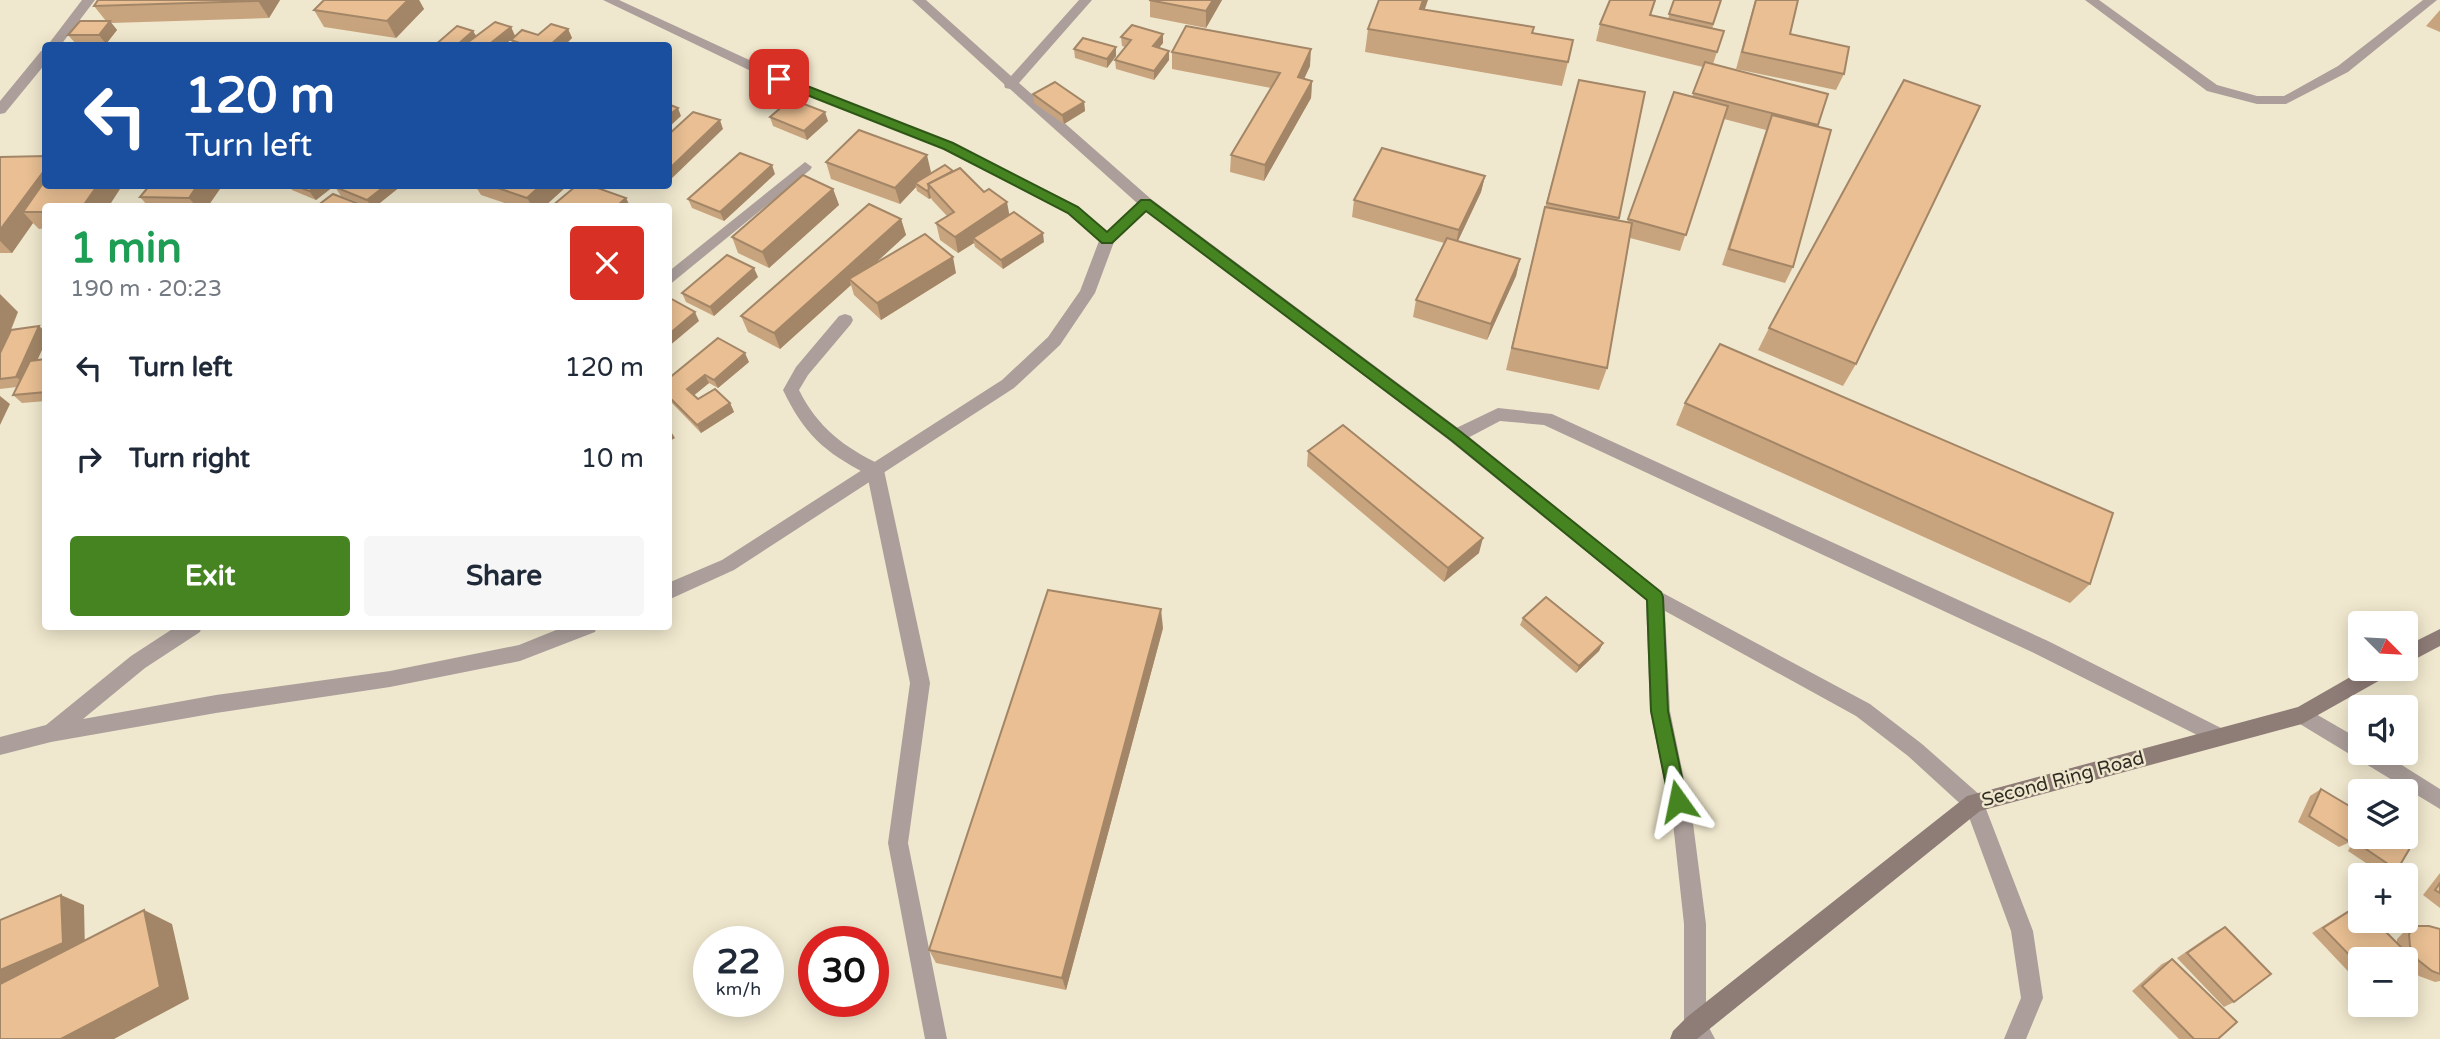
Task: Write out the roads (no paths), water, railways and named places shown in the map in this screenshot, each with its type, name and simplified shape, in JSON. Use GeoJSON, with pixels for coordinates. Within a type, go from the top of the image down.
{"type":"FeatureCollection","features":[{"type":"Feature","properties":{"kind":"street"},"geometry":{"type":"LineString","coordinates":[[56,42],[89,0]]}},
{"type":"Feature","properties":{"kind":"street"},"geometry":{"type":"LineString","coordinates":[[609,0],[779,79],[948,146],[1073,210],[1107,240]]}},
{"type":"Feature","properties":{"kind":"street"},"geometry":{"type":"LineString","coordinates":[[918,0],[1010,85],[1146,203],[1456,436],[1655,597],[1863,710],[1915,750],[1974,803],[2022,930],[2032,998],[2015,1039]]}},
{"type":"Feature","properties":{"kind":"street"},"geometry":{"type":"LineString","coordinates":[[1010,85],[1086,0]]}},
{"type":"Feature","properties":{"kind":"street"},"geometry":{"type":"LineString","coordinates":[[2091,0],[2212,88],[2257,100],[2286,100],[2343,69],[2431,0]]}},
{"type":"Feature","properties":{"kind":"street"},"geometry":{"type":"LineString","coordinates":[[0,110],[42,59]]}},
{"type":"Feature","properties":{"kind":"street"},"geometry":{"type":"LineString","coordinates":[[672,278],[805,167]]}},
{"type":"Feature","properties":{"kind":"street"},"geometry":{"type":"LineString","coordinates":[[672,591],[728,565],[1009,384],[1054,341],[1087,293],[1107,240],[1146,203]]}},
{"type":"Feature","properties":{"kind":"street"},"geometry":{"type":"LineString","coordinates":[[845,320],[802,371],[791,390],[803,416],[839,453],[875,470]]}},
{"type":"Feature","properties":{"kind":"street"},"geometry":{"type":"LineString","coordinates":[[1456,436],[1498,414],[1546,419],[2041,646],[2220,737]]}},
{"type":"Feature","properties":{"kind":"street"},"geometry":{"type":"LineString","coordinates":[[875,470],[920,683],[898,843],[936,1039]]}},
{"type":"Feature","properties":{"kind":"street"},"geometry":{"type":"LineString","coordinates":[[1655,597],[1660,711],[1683,823],[1695,924],[1693,1034]]}},
{"type":"Feature","properties":{"kind":"street"},"geometry":{"type":"LineString","coordinates":[[51,733],[138,662],[187,630]]}},
{"type":"Feature","properties":{"kind":"street"},"geometry":{"type":"LineString","coordinates":[[0,746],[51,733],[216,704],[390,679],[520,653],[578,630]]}},
{"type":"Feature","properties":{"kind":"street"},"geometry":{"type":"LineString","coordinates":[[2418,649],[2440,637]]}},
{"type":"Feature","properties":{"kind":"street","name":"Second Ring Road"},"geometry":{"type":"LineString","coordinates":[[1693,1034],[1974,803],[2302,715],[2361,681]]}},
{"type":"Feature","properties":{"kind":"street"},"geometry":{"type":"LineString","coordinates":[[2302,715],[2348,743]]}},
{"type":"Feature","properties":{"kind":"street"},"geometry":{"type":"LineString","coordinates":[[2383,765],[2440,800]]}}]}
